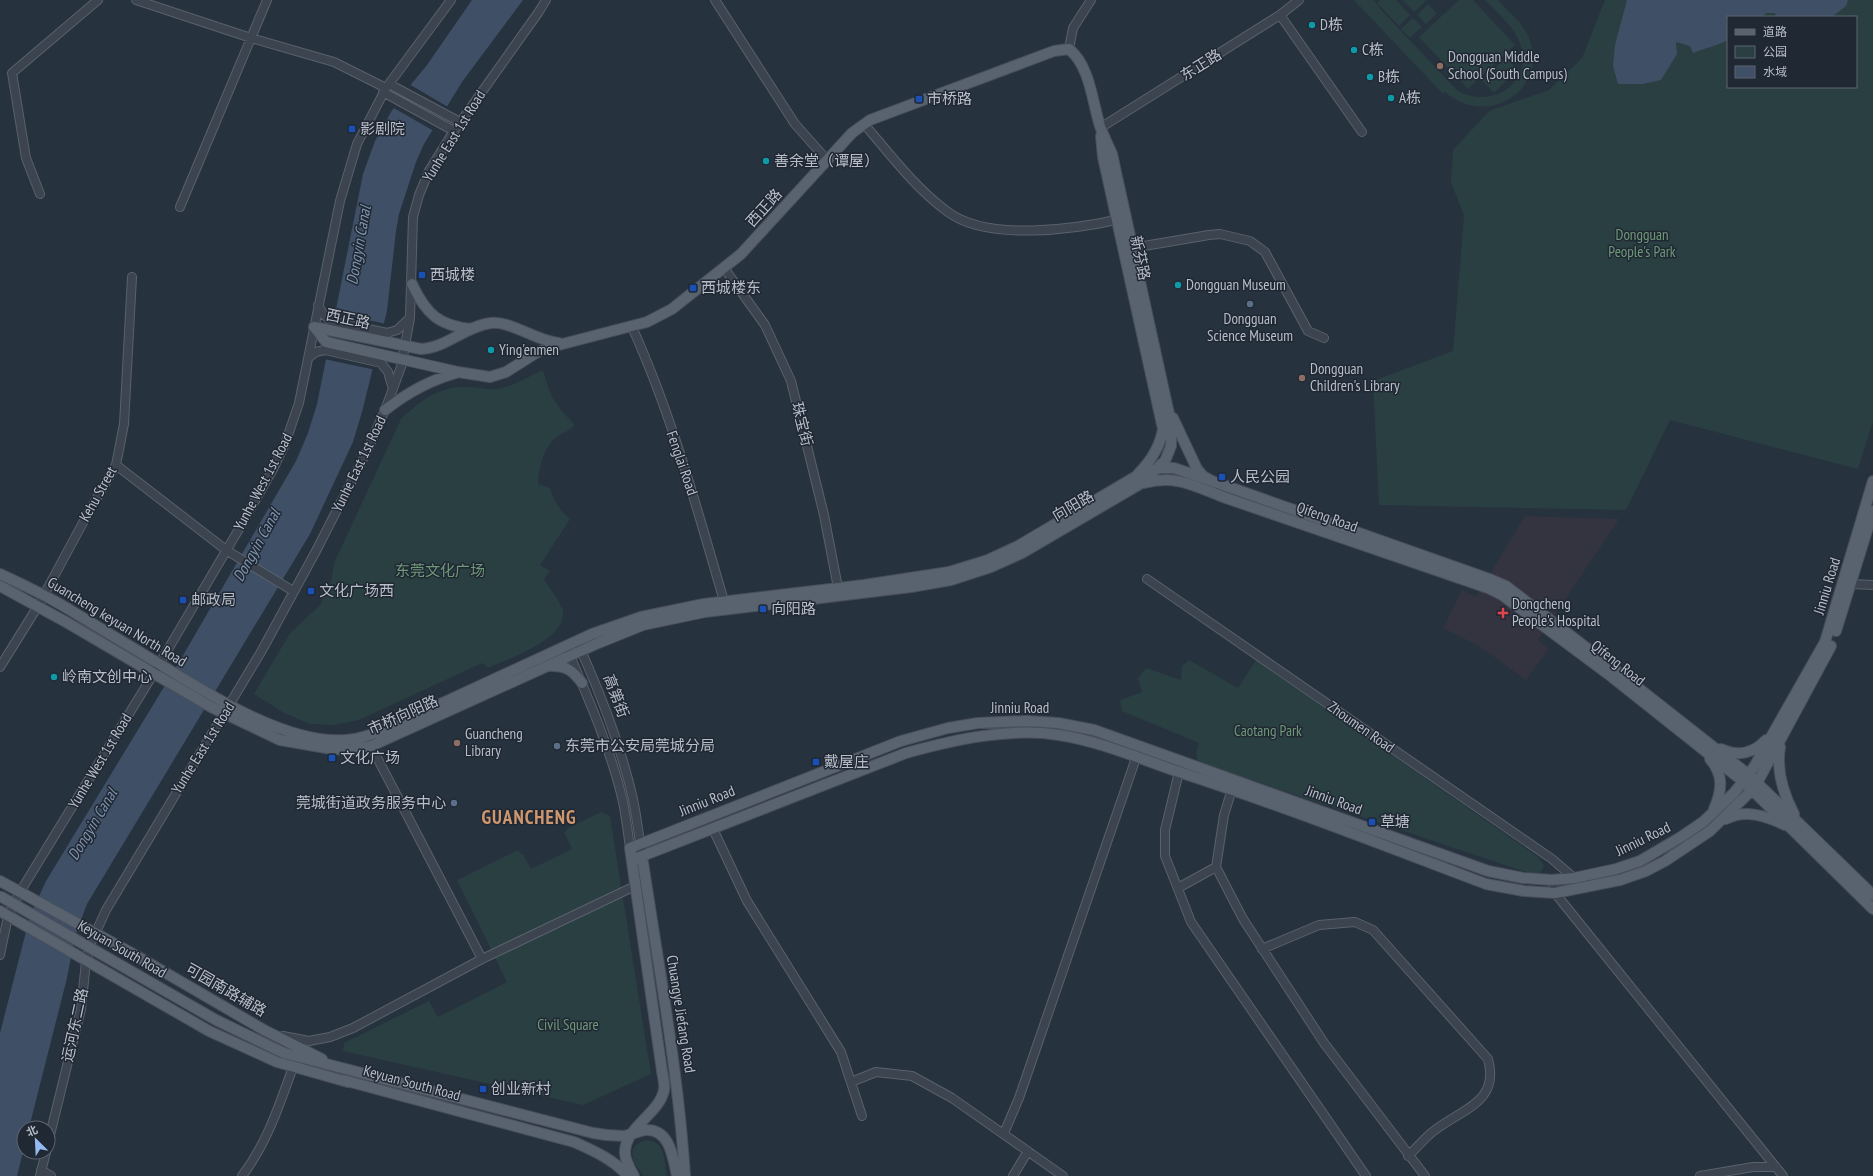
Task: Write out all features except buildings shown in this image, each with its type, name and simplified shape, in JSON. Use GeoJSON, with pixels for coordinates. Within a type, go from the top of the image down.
{"type":"FeatureCollection","features":[{"type":"Feature","properties":{"kind":"main road","name":"西正路"},"geometry":{"type":"LineString","coordinates":[[563,343],[541,339],[497,323],[485,324],[427,349],[405,346],[386,338],[330,325],[314,327],[326,346],[381,359],[402,359],[458,372],[490,377],[497,375],[536,353],[563,343],[632,327],[647,322],[661,316],[724,268],[755,239],[852,133],[864,124],[1054,51],[1069,49]]}},
{"type":"Feature","properties":{"kind":"main road","name":"新芬路"},"geometry":{"type":"LineString","coordinates":[[1069,49],[1077,55],[1083,68],[1100,128],[1112,154],[1121,219],[1159,392]]}},
{"type":"Feature","properties":{"kind":"main road","name":"新芬路"},"geometry":{"type":"LineString","coordinates":[[1121,219],[1132,248],[1159,392]]}},
{"type":"Feature","properties":{"kind":"main road"},"geometry":{"type":"LineString","coordinates":[[412,284],[424,307],[435,318],[451,326],[472,329]]}},
{"type":"Feature","properties":{"kind":"main road"},"geometry":{"type":"LineString","coordinates":[[385,410],[401,398],[420,387],[434,380],[458,372]]}},
{"type":"Feature","properties":{"kind":"main road"},"geometry":{"type":"LineString","coordinates":[[1159,392],[1167,405],[1197,469],[1203,476],[1228,493]]}},
{"type":"Feature","properties":{"kind":"main road"},"geometry":{"type":"LineString","coordinates":[[1159,392],[1171,430],[1201,488]]}},
{"type":"Feature","properties":{"kind":"main road"},"geometry":{"type":"LineString","coordinates":[[1138,480],[1162,438],[1163,429],[1159,392]]}},
{"type":"Feature","properties":{"kind":"main road"},"geometry":{"type":"LineString","coordinates":[[1138,480],[1159,468],[1165,460],[1171,446],[1171,430],[1167,405]]}},
{"type":"Feature","properties":{"kind":"main road"},"geometry":{"type":"LineString","coordinates":[[1159,468],[1174,468],[1212,481]]}},
{"type":"Feature","properties":{"kind":"main road"},"geometry":{"type":"LineString","coordinates":[[1138,480],[1171,479],[1187,482],[1211,492],[1228,493]]}},
{"type":"Feature","properties":{"kind":"main road","name":"向阳路"},"geometry":{"type":"LineString","coordinates":[[579,646],[643,625],[705,612],[839,592],[949,572],[988,560],[1018,546],[1138,480]]}},
{"type":"Feature","properties":{"kind":"main road","name":"Jinniu Road"},"geometry":{"type":"LineString","coordinates":[[630,848],[901,741],[948,728],[978,723],[1027,721],[1058,723],[1094,730],[1488,872],[1523,878],[1552,880],[1574,878],[1616,869],[1640,860],[1681,837],[1713,813],[1746,778],[1778,735],[1826,642],[1873,481]]}},
{"type":"Feature","properties":{"kind":"main road","name":"Qifeng Road"},"geometry":{"type":"LineString","coordinates":[[1228,493],[1492,580],[1506,586],[1746,778],[1796,827],[1873,909]]}},
{"type":"Feature","properties":{"kind":"main road"},"geometry":{"type":"LineString","coordinates":[[632,860],[906,753],[951,740],[1029,733],[1059,735],[1091,742],[1232,789],[1486,884],[1524,891],[1555,893],[1620,880],[1646,871],[1710,831],[1755,786],[1778,735],[1832,645],[1852,584],[1873,511]]}},
{"type":"Feature","properties":{"kind":"main road","name":"Guancheng keyuan North Road"},"geometry":{"type":"LineString","coordinates":[[0,574],[44,595],[156,668]]}},
{"type":"Feature","properties":{"kind":"main road","name":"Guancheng keyuan North Road"},"geometry":{"type":"LineString","coordinates":[[0,586],[156,668],[214,703]]}},
{"type":"Feature","properties":{"kind":"main road","name":"向阳路"},"geometry":{"type":"LineString","coordinates":[[553,660],[568,651],[641,617],[724,601],[839,592]]}},
{"type":"Feature","properties":{"kind":"main road"},"geometry":{"type":"LineString","coordinates":[[553,660],[574,672],[582,684]]}},
{"type":"Feature","properties":{"kind":"main road","name":"市桥向阳路"},"geometry":{"type":"LineString","coordinates":[[214,703],[282,730],[314,737],[347,740],[369,736],[553,660]]}},
{"type":"Feature","properties":{"kind":"main road","name":"市桥向阳路"},"geometry":{"type":"LineString","coordinates":[[227,709],[280,740],[332,749],[350,750],[371,746],[553,660]]}},
{"type":"Feature","properties":{"kind":"main road"},"geometry":{"type":"LineString","coordinates":[[1706,746],[1728,752],[1748,753],[1759,748],[1778,735]]}},
{"type":"Feature","properties":{"kind":"main road"},"geometry":{"type":"LineString","coordinates":[[1778,735],[1778,769],[1796,827]]}},
{"type":"Feature","properties":{"kind":"main road"},"geometry":{"type":"LineString","coordinates":[[1706,746],[1719,773],[1721,784],[1720,797],[1713,813]]}},
{"type":"Feature","properties":{"kind":"main road"},"geometry":{"type":"LineString","coordinates":[[1719,822],[1737,813],[1758,815],[1796,827]]}},
{"type":"Feature","properties":{"kind":"main road","name":"Qifeng Road"},"geometry":{"type":"LineString","coordinates":[[1796,827],[1873,895]]}},
{"type":"Feature","properties":{"kind":"main road","name":"高第街"},"geometry":{"type":"LineString","coordinates":[[630,848],[632,860]]}},
{"type":"Feature","properties":{"kind":"main road","name":"Chuangye Jiefang Road"},"geometry":{"type":"LineString","coordinates":[[642,856],[674,1070],[686,1176]]}},
{"type":"Feature","properties":{"kind":"main road","name":"Chuangye Jiefang Road"},"geometry":{"type":"LineString","coordinates":[[632,860],[664,1090],[656,1107],[632,1134],[627,1142],[625,1150],[626,1159],[634,1176]]}},
{"type":"Feature","properties":{"kind":"main road","name":"可园南路辅路"},"geometry":{"type":"LineString","coordinates":[[0,881],[270,1032],[320,1058],[358,1072]]}},
{"type":"Feature","properties":{"kind":"main road","name":"Keyuan South Road"},"geometry":{"type":"LineString","coordinates":[[0,896],[216,1020],[320,1071],[348,1082],[574,1142],[603,1156],[619,1167],[628,1176]]}},
{"type":"Feature","properties":{"kind":"main road"},"geometry":{"type":"LineString","coordinates":[[4,914],[75,956],[209,1031],[257,1054],[292,1067],[348,1082]]}},
{"type":"Feature","properties":{"kind":"main road","name":"Keyuan South Road"},"geometry":{"type":"LineString","coordinates":[[284,1054],[602,1135],[625,1136],[644,1130],[656,1131],[665,1137],[670,1144],[677,1176]]}},
{"type":"Feature","properties":{"kind":"main road"},"geometry":{"type":"LineString","coordinates":[[602,1135],[642,1122]]}},
{"type":"Feature","properties":{"kind":"street"},"geometry":{"type":"LineString","coordinates":[[40,194],[26,158],[12,72],[98,0]]}},
{"type":"Feature","properties":{"kind":"street"},"geometry":{"type":"LineString","coordinates":[[136,0],[251,38],[334,62],[460,122]]}},
{"type":"Feature","properties":{"kind":"street"},"geometry":{"type":"LineString","coordinates":[[180,207],[267,0]]}},
{"type":"Feature","properties":{"kind":"street","name":"Yunhe West 1st Road"},"geometry":{"type":"LineString","coordinates":[[0,954],[4,914],[20,892],[156,668],[273,469],[285,444],[299,403],[318,305],[348,171],[357,144],[388,89],[450,0]]}},
{"type":"Feature","properties":{"kind":"street","name":"Yunhe East 1st Road"},"geometry":{"type":"LineString","coordinates":[[106,910],[227,709],[352,483],[385,410],[393,390],[402,359],[410,318],[413,217],[419,195],[429,171],[454,131],[546,0]]}},
{"type":"Feature","properties":{"kind":"street"},"geometry":{"type":"LineString","coordinates":[[715,0],[795,124],[826,160]]}},
{"type":"Feature","properties":{"kind":"street"},"geometry":{"type":"LineString","coordinates":[[1069,49],[1073,28],[1091,0]]}},
{"type":"Feature","properties":{"kind":"street","name":"东正路"},"geometry":{"type":"LineString","coordinates":[[1100,128],[1280,16],[1299,0]]}},
{"type":"Feature","properties":{"kind":"street"},"geometry":{"type":"LineString","coordinates":[[1280,16],[1362,132]]}},
{"type":"Feature","properties":{"kind":"street"},"geometry":{"type":"LineString","coordinates":[[388,89],[439,123],[454,131]]}},
{"type":"Feature","properties":{"kind":"street"},"geometry":{"type":"LineString","coordinates":[[864,124],[916,185],[949,213],[967,222],[990,228],[1014,230],[1079,226],[1121,219]]}},
{"type":"Feature","properties":{"kind":"street"},"geometry":{"type":"LineString","coordinates":[[1132,248],[1220,234],[1250,241],[1265,252],[1308,331],[1324,338]]}},
{"type":"Feature","properties":{"kind":"street","name":"珠宝街"},"geometry":{"type":"LineString","coordinates":[[724,268],[765,325],[791,381],[824,515],[839,592]]}},
{"type":"Feature","properties":{"kind":"street","name":"Kehu Street"},"geometry":{"type":"LineString","coordinates":[[0,667],[38,606],[116,465],[124,424],[132,277]]}},
{"type":"Feature","properties":{"kind":"street"},"geometry":{"type":"LineString","coordinates":[[318,305],[330,325]]}},
{"type":"Feature","properties":{"kind":"street"},"geometry":{"type":"LineString","coordinates":[[386,338],[410,318]]}},
{"type":"Feature","properties":{"kind":"street","name":"Fenglai Road"},"geometry":{"type":"LineString","coordinates":[[632,327],[651,373],[690,484],[724,601]]}},
{"type":"Feature","properties":{"kind":"street"},"geometry":{"type":"LineString","coordinates":[[308,358],[326,346]]}},
{"type":"Feature","properties":{"kind":"street"},"geometry":{"type":"LineString","coordinates":[[381,359],[388,372],[393,390]]}},
{"type":"Feature","properties":{"kind":"street"},"geometry":{"type":"LineString","coordinates":[[116,465],[226,550],[293,591]]}},
{"type":"Feature","properties":{"kind":"street","name":"Zhoumen Road"},"geometry":{"type":"LineString","coordinates":[[1147,579],[1552,858],[1574,878]]}},
{"type":"Feature","properties":{"kind":"street"},"geometry":{"type":"LineString","coordinates":[[1852,584],[1873,585]]}},
{"type":"Feature","properties":{"kind":"street","name":"高第街"},"geometry":{"type":"LineString","coordinates":[[579,646],[607,713],[618,746],[633,799],[642,856]]}},
{"type":"Feature","properties":{"kind":"street","name":"高第街"},"geometry":{"type":"LineString","coordinates":[[568,651],[595,716],[616,777],[623,802],[630,848]]}},
{"type":"Feature","properties":{"kind":"street"},"geometry":{"type":"LineString","coordinates":[[369,736],[371,746],[482,959]]}},
{"type":"Feature","properties":{"kind":"street"},"geometry":{"type":"LineString","coordinates":[[1004,1134],[1019,1098],[1136,758]]}},
{"type":"Feature","properties":{"kind":"street"},"geometry":{"type":"LineString","coordinates":[[1179,772],[1165,830],[1165,856],[1191,922],[1366,1176]]}},
{"type":"Feature","properties":{"kind":"street"},"geometry":{"type":"LineString","coordinates":[[1232,789],[1224,815],[1216,867],[1243,920],[1324,1043],[1424,1176]]}},
{"type":"Feature","properties":{"kind":"street"},"geometry":{"type":"LineString","coordinates":[[713,829],[747,901],[841,1052],[862,1116]]}},
{"type":"Feature","properties":{"kind":"street"},"geometry":{"type":"LineString","coordinates":[[1178,888],[1216,867]]}},
{"type":"Feature","properties":{"kind":"street"},"geometry":{"type":"LineString","coordinates":[[1552,880],[1555,893],[1783,1176]]}},
{"type":"Feature","properties":{"kind":"street"},"geometry":{"type":"LineString","coordinates":[[270,1032],[292,1039],[309,1041],[330,1037],[353,1028],[482,959],[635,886]]}},
{"type":"Feature","properties":{"kind":"street","name":"运河东二路"},"geometry":{"type":"LineString","coordinates":[[54,1120],[81,1009],[86,962],[95,933],[106,910]]}},
{"type":"Feature","properties":{"kind":"street"},"geometry":{"type":"LineString","coordinates":[[1262,949],[1319,925],[1355,922],[1373,930],[1488,1059],[1491,1069],[1491,1080],[1488,1090],[1482,1099],[1434,1130],[1408,1156]]}},
{"type":"Feature","properties":{"kind":"street"},"geometry":{"type":"LineString","coordinates":[[242,1176],[261,1148],[271,1127],[292,1067]]}},
{"type":"Feature","properties":{"kind":"street"},"geometry":{"type":"LineString","coordinates":[[851,1082],[876,1072],[912,1076],[952,1098],[1063,1176]]}},
{"type":"Feature","properties":{"kind":"street"},"geometry":{"type":"LineString","coordinates":[[1013,1176],[1028,1151]]}},
{"type":"Feature","properties":{"kind":"street"},"geometry":{"type":"LineString","coordinates":[[44,1160],[40,1173],[51,1176]]}},
{"type":"Feature","properties":{"kind":"street"},"geometry":{"type":"LineString","coordinates":[[1700,1176],[1753,1166],[1776,1168]]}},
{"type":"Feature","properties":{"kind":"shaded area","name":"Dongcheng People's Hospital"},"geometry":{"type":"Polygon","coordinates":[[[1525,516],[1619,519],[1538,640],[1549,649],[1526,680],[1479,646],[1443,628],[1462,590],[1476,597],[1525,516]]]}},
{"type":"Feature","properties":{"kind":"green space"},"geometry":{"type":"Polygon","coordinates":[[[1354,0],[1374,0],[1382,11],[1457,90],[1469,95],[1482,97],[1494,95],[1506,90],[1521,72],[1523,60],[1519,39],[1506,21],[1485,0],[1498,0],[1519,22],[1529,38],[1533,57],[1530,74],[1522,88],[1510,98],[1495,105],[1479,106],[1461,102],[1445,92],[1443,94],[1354,0]]]}},
{"type":"Feature","properties":{"kind":"green space"},"geometry":{"type":"Polygon","coordinates":[[[1380,0],[1396,0],[1410,15],[1399,26],[1377,3],[1380,0]]]}},
{"type":"Feature","properties":{"kind":"green space"},"geometry":{"type":"Polygon","coordinates":[[[1403,0],[1425,0],[1426,1],[1414,12],[1403,0]]]}},
{"type":"Feature","properties":{"kind":"green space"},"geometry":{"type":"Polygon","coordinates":[[[1459,0],[1473,0],[1515,45],[1468,89],[1419,37],[1459,0]]]}},
{"type":"Feature","properties":{"kind":"green space","name":"Dongguan People's Park"},"geometry":{"type":"Polygon","coordinates":[[[1605,0],[1873,0],[1873,421],[1858,469],[1670,420],[1626,510],[1379,505],[1373,381],[1453,351],[1464,216],[1451,182],[1453,150],[1489,111],[1549,90],[1582,58],[1605,0]]]}},
{"type":"Feature","properties":{"kind":"green space"},"geometry":{"type":"Polygon","coordinates":[[[1428,4],[1437,13],[1426,24],[1417,15],[1428,4]]]}},
{"type":"Feature","properties":{"kind":"green space"},"geometry":{"type":"Polygon","coordinates":[[[1413,18],[1422,27],[1410,38],[1401,29],[1413,18]]]}},
{"type":"Feature","properties":{"kind":"green space"},"geometry":{"type":"Polygon","coordinates":[[[1506,58],[1518,70],[1494,93],[1482,80],[1506,58]]]}},
{"type":"Feature","properties":{"kind":"green space","name":"东莞文化广场"},"geometry":{"type":"Polygon","coordinates":[[[543,370],[554,400],[574,424],[572,428],[558,436],[549,446],[545,452],[539,471],[538,484],[550,488],[557,505],[570,519],[540,565],[550,571],[544,579],[562,608],[563,619],[557,629],[548,638],[523,653],[488,668],[482,663],[359,720],[334,725],[310,724],[284,713],[254,694],[290,633],[320,605],[331,582],[334,563],[401,419],[423,400],[440,392],[459,387],[491,389],[507,387],[543,370]]]}},
{"type":"Feature","properties":{"kind":"green space","name":"Caotang Park"},"geometry":{"type":"Polygon","coordinates":[[[1189,660],[1238,688],[1256,660],[1538,857],[1544,866],[1540,873],[1532,874],[1198,762],[1196,753],[1199,743],[1122,711],[1120,700],[1142,692],[1138,678],[1146,668],[1181,680],[1182,666],[1189,660]]]}},
{"type":"Feature","properties":{"kind":"green space","name":"Civil Square"},"geometry":{"type":"Polygon","coordinates":[[[601,812],[610,816],[651,1074],[583,1105],[343,1051],[344,1043],[429,1001],[438,1017],[507,982],[457,880],[518,850],[521,854],[523,854],[531,869],[572,849],[564,832],[567,831],[566,829],[601,812]]]}},
{"type":"Feature","properties":{"kind":"green space"},"geometry":{"type":"Polygon","coordinates":[[[648,1140],[654,1142],[661,1149],[667,1176],[644,1176],[636,1166],[632,1155],[633,1150],[640,1142],[648,1140]]]}},
{"type":"Feature","properties":{"kind":"water","name":"Dongyin Canal"},"geometry":{"type":"Polygon","coordinates":[[[472,0],[523,0],[462,82],[424,144],[416,162],[399,214],[387,311],[353,442],[310,534],[87,904],[75,936],[67,978],[31,1120],[16,1120],[16,1160],[21,1160],[17,1176],[0,1176],[0,1033],[30,916],[46,881],[178,664],[296,461],[308,433],[317,404],[363,174],[375,141],[391,112],[427,65],[472,0]]]}},
{"type":"Feature","properties":{"kind":"water"},"geometry":{"type":"Polygon","coordinates":[[[1627,0],[1848,0],[1846,6],[1833,16],[1776,16],[1775,13],[1767,13],[1762,16],[1727,16],[1727,40],[1693,53],[1690,46],[1676,42],[1677,54],[1661,80],[1643,84],[1618,84],[1613,66],[1615,45],[1627,0]]]}},
{"type":"Feature","properties":{"kind":"pier"},"geometry":{"type":"Polygon","coordinates":[[[409,84],[448,107],[434,131],[392,107],[409,84]]]}},
{"type":"Feature","properties":{"kind":"pier"},"geometry":{"type":"Polygon","coordinates":[[[333,312],[386,324],[376,370],[324,359],[333,312]]]}},
{"type":"Feature","properties":{"kind":"place","name":"D栋"},"geometry":{"type":"Point","coordinates":[1312,25]}},
{"type":"Feature","properties":{"kind":"place","name":"C栋"},"geometry":{"type":"Point","coordinates":[1354,50]}},
{"type":"Feature","properties":{"kind":"place","name":"Dongguan Middle School (South Campus)"},"geometry":{"type":"Point","coordinates":[1440,66]}},
{"type":"Feature","properties":{"kind":"place","name":"B栋"},"geometry":{"type":"Point","coordinates":[1370,77]}},
{"type":"Feature","properties":{"kind":"place","name":"A栋"},"geometry":{"type":"Point","coordinates":[1391,98]}},
{"type":"Feature","properties":{"kind":"place","name":"市桥路"},"geometry":{"type":"Point","coordinates":[919,99]}},
{"type":"Feature","properties":{"kind":"place","name":"影剧院"},"geometry":{"type":"Point","coordinates":[352,129]}},
{"type":"Feature","properties":{"kind":"place","name":"善余堂（谭屋）"},"geometry":{"type":"Point","coordinates":[766,161]}},
{"type":"Feature","properties":{"kind":"place","name":"西城楼"},"geometry":{"type":"Point","coordinates":[422,275]}},
{"type":"Feature","properties":{"kind":"place","name":"Dongguan Museum"},"geometry":{"type":"Point","coordinates":[1178,285]}},
{"type":"Feature","properties":{"kind":"place","name":"西城楼东"},"geometry":{"type":"Point","coordinates":[693,288]}},
{"type":"Feature","properties":{"kind":"place","name":"Dongguan Science Museum"},"geometry":{"type":"Point","coordinates":[1250,304]}},
{"type":"Feature","properties":{"kind":"place","name":"Ying'enmen"},"geometry":{"type":"Point","coordinates":[491,350]}},
{"type":"Feature","properties":{"kind":"place","name":"Dongguan Children's Library"},"geometry":{"type":"Point","coordinates":[1302,378]}},
{"type":"Feature","properties":{"kind":"place","name":"人民公园"},"geometry":{"type":"Point","coordinates":[1222,477]}},
{"type":"Feature","properties":{"kind":"place","name":"文化广场西"},"geometry":{"type":"Point","coordinates":[311,591]}},
{"type":"Feature","properties":{"kind":"place","name":"邮政局"},"geometry":{"type":"Point","coordinates":[183,600]}},
{"type":"Feature","properties":{"kind":"place","name":"向阳路"},"geometry":{"type":"Point","coordinates":[763,609]}},
{"type":"Feature","properties":{"kind":"place","name":"Dongcheng People's Hospital"},"geometry":{"type":"Point","coordinates":[1503,613]}},
{"type":"Feature","properties":{"kind":"place","name":"岭南文创中心"},"geometry":{"type":"Point","coordinates":[54,677]}},
{"type":"Feature","properties":{"kind":"place","name":"Guancheng Library"},"geometry":{"type":"Point","coordinates":[457,743]}},
{"type":"Feature","properties":{"kind":"place","name":"东莞市公安局莞城分局"},"geometry":{"type":"Point","coordinates":[557,746]}},
{"type":"Feature","properties":{"kind":"place","name":"文化广场"},"geometry":{"type":"Point","coordinates":[332,758]}},
{"type":"Feature","properties":{"kind":"place","name":"戴屋庄"},"geometry":{"type":"Point","coordinates":[816,762]}},
{"type":"Feature","properties":{"kind":"place","name":"莞城街道政务服务中心"},"geometry":{"type":"Point","coordinates":[454,803]}},
{"type":"Feature","properties":{"kind":"place","name":"草塘"},"geometry":{"type":"Point","coordinates":[1372,822]}},
{"type":"Feature","properties":{"kind":"place","name":"创业新村"},"geometry":{"type":"Point","coordinates":[483,1089]}},
{"type":"Feature","properties":{"kind":"district","name":"GUANCHENG"},"geometry":{"type":"Point","coordinates":[529,817]}}]}
